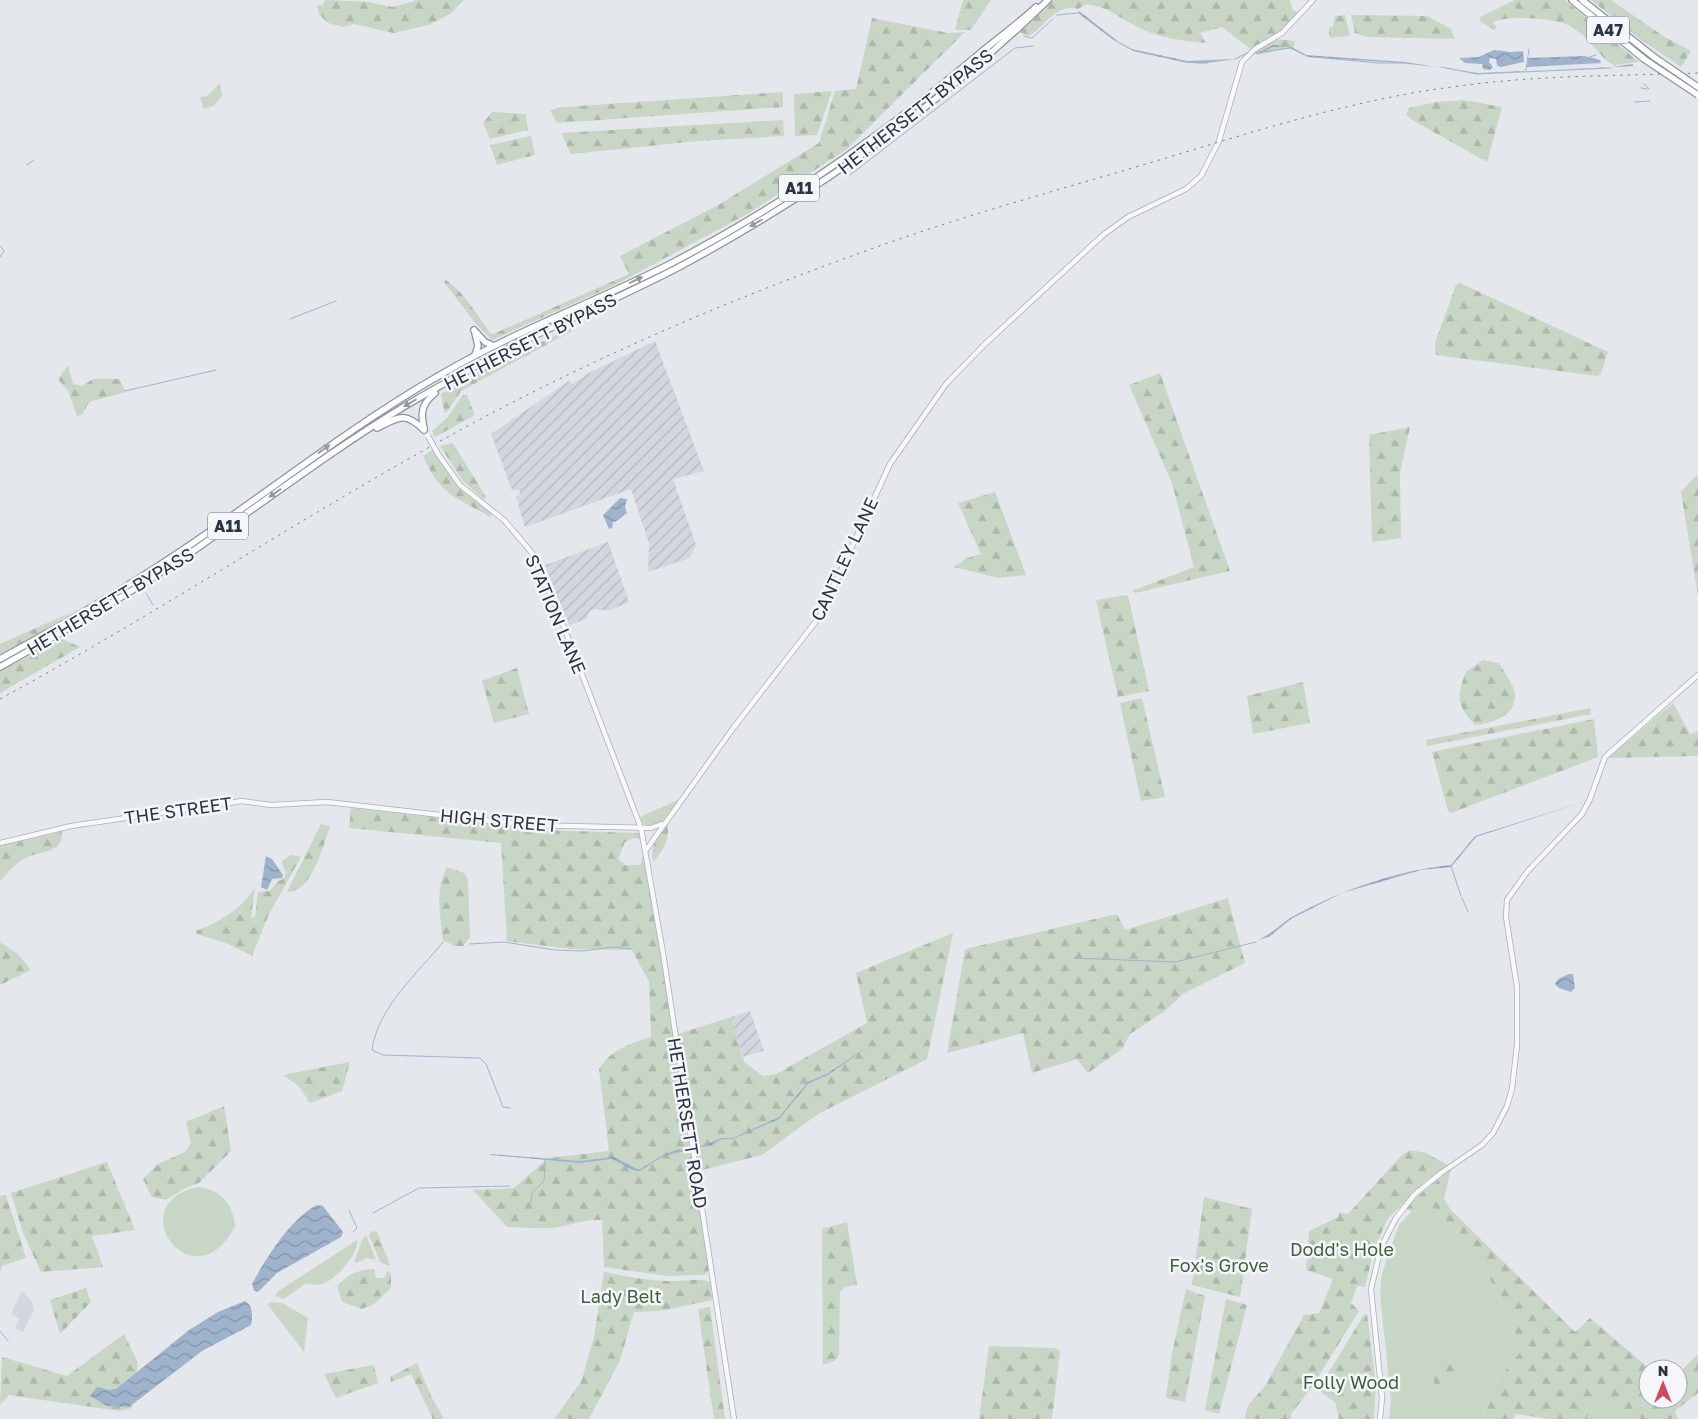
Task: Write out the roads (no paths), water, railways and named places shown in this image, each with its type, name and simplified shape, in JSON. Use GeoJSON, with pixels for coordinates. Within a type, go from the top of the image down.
{"type":"FeatureCollection","features":[{"type":"Feature","properties":{"kind":"highway","name":"HETHERSETT BYPASS"},"geometry":{"type":"LineString","coordinates":[[0,659],[156,568],[353,428],[475,355],[668,264],[774,204],[854,151],[914,107],[1043,0]]}},
{"type":"Feature","properties":{"kind":"highway","name":"HETHERSETT BYPASS"},"geometry":{"type":"LineString","coordinates":[[0,667],[88,618],[169,567],[358,436],[452,379],[537,335],[675,269],[805,193],[919,112],[994,51],[1048,0]]}},
{"type":"Feature","properties":{"kind":"highway","name":"A47"},"geometry":{"type":"LineString","coordinates":[[1572,0],[1644,59],[1698,95]]}},
{"type":"Feature","properties":{"kind":"highway","name":"A47"},"geometry":{"type":"LineString","coordinates":[[1582,0],[1654,57],[1698,87]]}},
{"type":"Feature","properties":{"kind":"highway"},"geometry":{"type":"LineString","coordinates":[[475,355],[478,346],[474,330],[485,342],[494,346]]}},
{"type":"Feature","properties":{"kind":"highway","name":"A11"},"geometry":{"type":"LineString","coordinates":[[426,433],[421,414],[423,404],[433,393],[452,379]]}},
{"type":"Feature","properties":{"kind":"highway","name":"A11"},"geometry":{"type":"LineString","coordinates":[[358,436],[399,417],[412,419],[426,433]]}},
{"type":"Feature","properties":{"kind":"street","name":"CANTLEY LANE"},"geometry":{"type":"LineString","coordinates":[[646,850],[663,824],[820,616],[879,484],[914,427],[963,365],[1031,301],[1117,225],[1186,189],[1201,176],[1219,141],[1239,69],[1245,59],[1255,49],[1282,33],[1313,0]]}},
{"type":"Feature","properties":{"kind":"street","name":"STATION LANE"},"geometry":{"type":"LineString","coordinates":[[426,433],[460,485],[505,521],[532,553],[555,604],[641,828]]}},
{"type":"Feature","properties":{"kind":"street"},"geometry":{"type":"LineString","coordinates":[[1380,1419],[1382,1398],[1371,1289],[1381,1247],[1396,1218],[1415,1194],[1441,1172],[1482,1145],[1493,1133],[1507,1106],[1512,1089],[1517,1045],[1517,987],[1505,910],[1507,900],[1518,884],[1574,825],[1585,809],[1605,757],[1698,675]]}},
{"type":"Feature","properties":{"kind":"street","name":"THE STREET"},"geometry":{"type":"LineString","coordinates":[[0,843],[71,826],[228,802],[271,805],[308,801],[358,806]]}},
{"type":"Feature","properties":{"kind":"street","name":"HIGH STREET"},"geometry":{"type":"LineString","coordinates":[[358,806],[528,825],[641,828]]}},
{"type":"Feature","properties":{"kind":"street"},"geometry":{"type":"LineString","coordinates":[[641,828],[650,828],[663,824]]}},
{"type":"Feature","properties":{"kind":"street","name":"HETHERSETT ROAD"},"geometry":{"type":"LineString","coordinates":[[641,828],[646,850],[734,1419]]}},
{"type":"Feature","properties":{"kind":"water"},"geometry":{"type":"Polygon","coordinates":[[[1079,11],[1119,42],[1132,49],[1187,61],[1236,59],[1207,63],[1187,63],[1133,51],[1112,39],[1078,13],[1079,11]]]}},
{"type":"Feature","properties":{"kind":"water"},"geometry":{"type":"Polygon","coordinates":[[[1273,45],[1292,47],[1306,55],[1405,62],[1438,67],[1308,57],[1287,47],[1273,47],[1262,53],[1254,54],[1273,45]]]}},
{"type":"Feature","properties":{"kind":"water"},"geometry":{"type":"Polygon","coordinates":[[[1494,50],[1523,51],[1524,62],[1500,67],[1497,65],[1496,59],[1490,58],[1489,62],[1493,67],[1490,70],[1483,69],[1482,64],[1465,63],[1459,58],[1479,57],[1494,50]]]}},
{"type":"Feature","properties":{"kind":"water"},"geometry":{"type":"Polygon","coordinates":[[[1584,56],[1600,60],[1601,63],[1527,67],[1528,58],[1584,56]]]}},
{"type":"Feature","properties":{"kind":"water"},"geometry":{"type":"Polygon","coordinates":[[[1633,64],[1633,66],[1610,67],[1633,64]]]}},
{"type":"Feature","properties":{"kind":"water"},"geometry":{"type":"Polygon","coordinates":[[[1610,67],[1604,68],[1560,70],[1610,67]]]}},
{"type":"Feature","properties":{"kind":"water"},"geometry":{"type":"Polygon","coordinates":[[[1457,70],[1478,73],[1560,70],[1477,74],[1457,70]]]}},
{"type":"Feature","properties":{"kind":"water"},"geometry":{"type":"Polygon","coordinates":[[[620,498],[627,499],[625,507],[627,513],[615,522],[613,521],[612,528],[609,529],[603,515],[620,498]]]}},
{"type":"Feature","properties":{"kind":"water"},"geometry":{"type":"Polygon","coordinates":[[[1586,801],[1476,837],[1451,867],[1421,870],[1344,893],[1389,877],[1409,872],[1430,868],[1451,865],[1475,836],[1586,801]]]}},
{"type":"Feature","properties":{"kind":"water"},"geometry":{"type":"Polygon","coordinates":[[[266,856],[272,859],[283,875],[282,878],[272,879],[267,890],[261,887],[266,856]]]}},
{"type":"Feature","properties":{"kind":"water"},"geometry":{"type":"Polygon","coordinates":[[[1340,894],[1291,919],[1269,937],[1258,940],[1292,917],[1340,894]]]}},
{"type":"Feature","properties":{"kind":"water"},"geometry":{"type":"Polygon","coordinates":[[[1573,974],[1575,988],[1571,992],[1559,988],[1555,984],[1558,979],[1573,974]]]}},
{"type":"Feature","properties":{"kind":"water"},"geometry":{"type":"Polygon","coordinates":[[[872,1044],[828,1075],[809,1083],[779,1119],[733,1139],[722,1139],[712,1145],[697,1148],[721,1138],[733,1138],[779,1117],[808,1082],[828,1073],[872,1044]]]}},
{"type":"Feature","properties":{"kind":"water"},"geometry":{"type":"Polygon","coordinates":[[[679,1149],[689,1150],[663,1156],[640,1171],[633,1170],[612,1159],[580,1163],[490,1155],[580,1161],[614,1157],[639,1170],[663,1155],[679,1149]]]}},
{"type":"Feature","properties":{"kind":"water"},"geometry":{"type":"Polygon","coordinates":[[[317,1205],[323,1206],[343,1232],[341,1237],[277,1273],[258,1292],[254,1291],[252,1284],[280,1240],[298,1219],[317,1205]]]}},
{"type":"Feature","properties":{"kind":"water"},"geometry":{"type":"Polygon","coordinates":[[[245,1301],[251,1308],[251,1325],[202,1351],[129,1407],[107,1406],[90,1396],[97,1387],[109,1390],[116,1389],[189,1330],[218,1312],[245,1301]]]}},
{"type":"Feature","properties":{"kind":"waterway"},"geometry":{"type":"LineString","coordinates":[[1057,15],[1078,13]]}},
{"type":"Feature","properties":{"kind":"waterway"},"geometry":{"type":"LineString","coordinates":[[1024,36],[1032,38],[1053,19]]}},
{"type":"Feature","properties":{"kind":"waterway"},"geometry":{"type":"LineString","coordinates":[[850,175],[1015,48],[1033,46]]}},
{"type":"Feature","properties":{"kind":"waterway"},"geometry":{"type":"LineString","coordinates":[[1255,53],[1290,48]]}},
{"type":"Feature","properties":{"kind":"waterway"},"geometry":{"type":"LineString","coordinates":[[1526,70],[1529,49]]}},
{"type":"Feature","properties":{"kind":"waterway"},"geometry":{"type":"LineString","coordinates":[[1235,59],[1251,51]]}},
{"type":"Feature","properties":{"kind":"waterway"},"geometry":{"type":"LineString","coordinates":[[1586,58],[1596,55]]}},
{"type":"Feature","properties":{"kind":"waterway"},"geometry":{"type":"LineString","coordinates":[[1314,57],[1378,63],[1402,63]]}},
{"type":"Feature","properties":{"kind":"waterway"},"geometry":{"type":"LineString","coordinates":[[1196,63],[1207,63]]}},
{"type":"Feature","properties":{"kind":"waterway"},"geometry":{"type":"LineString","coordinates":[[1441,67],[1477,74],[1611,68]]}},
{"type":"Feature","properties":{"kind":"waterway"},"geometry":{"type":"LineString","coordinates":[[1644,84],[1649,89]]}},
{"type":"Feature","properties":{"kind":"waterway"},"geometry":{"type":"LineString","coordinates":[[1641,88],[1647,89]]}},
{"type":"Feature","properties":{"kind":"waterway"},"geometry":{"type":"LineString","coordinates":[[1635,102],[1650,101]]}},
{"type":"Feature","properties":{"kind":"waterway"},"geometry":{"type":"LineString","coordinates":[[27,165],[34,160]]}},
{"type":"Feature","properties":{"kind":"waterway"},"geometry":{"type":"LineString","coordinates":[[0,246],[4,251],[0,257]]}},
{"type":"Feature","properties":{"kind":"waterway"},"geometry":{"type":"LineString","coordinates":[[290,319],[336,301]]}},
{"type":"Feature","properties":{"kind":"waterway"},"geometry":{"type":"LineString","coordinates":[[125,391],[216,370]]}},
{"type":"Feature","properties":{"kind":"waterway"},"geometry":{"type":"LineString","coordinates":[[146,593],[153,605]]}},
{"type":"Feature","properties":{"kind":"waterway"},"geometry":{"type":"LineString","coordinates":[[1451,866],[1461,896]]}},
{"type":"Feature","properties":{"kind":"waterway"},"geometry":{"type":"LineString","coordinates":[[1462,898],[1468,912]]}},
{"type":"Feature","properties":{"kind":"waterway"},"geometry":{"type":"LineString","coordinates":[[444,941],[390,1005],[382,1019],[372,1050],[383,1055],[480,1058],[486,1064],[503,1107],[510,1108]]}},
{"type":"Feature","properties":{"kind":"waterway"},"geometry":{"type":"LineString","coordinates":[[470,944],[504,942],[555,950],[582,951],[613,947],[631,949]]}},
{"type":"Feature","properties":{"kind":"waterway"},"geometry":{"type":"LineString","coordinates":[[1074,958],[1175,962],[1256,942]]}},
{"type":"Feature","properties":{"kind":"waterway"},"geometry":{"type":"LineString","coordinates":[[531,1202],[532,1193],[544,1181],[545,1160]]}},
{"type":"Feature","properties":{"kind":"waterway"},"geometry":{"type":"LineString","coordinates":[[373,1213],[419,1188],[510,1186]]}},
{"type":"Feature","properties":{"kind":"waterway"},"geometry":{"type":"LineString","coordinates":[[349,1210],[357,1228],[353,1232]]}},
{"type":"Feature","properties":{"kind":"waterway"},"geometry":{"type":"LineString","coordinates":[[0,1331],[8,1341]]}},
{"type":"Feature","properties":{"kind":"railway"},"geometry":{"type":"LineString","coordinates":[[0,699],[120,631],[417,454],[477,421],[642,340],[811,271],[926,230],[1002,206],[1252,132],[1375,100],[1489,82],[1578,76],[1698,73]]}},
{"type":"Feature","properties":{"kind":"park label","name":"Dodd's Hole"},"geometry":{"type":"Point","coordinates":[1342,1249]}},
{"type":"Feature","properties":{"kind":"park label","name":"Fox's Grove"},"geometry":{"type":"Point","coordinates":[1219,1265]}},
{"type":"Feature","properties":{"kind":"park label","name":"Lady Belt"},"geometry":{"type":"Point","coordinates":[621,1296]}},
{"type":"Feature","properties":{"kind":"park label","name":"Folly Wood"},"geometry":{"type":"Point","coordinates":[1351,1382]}}]}
